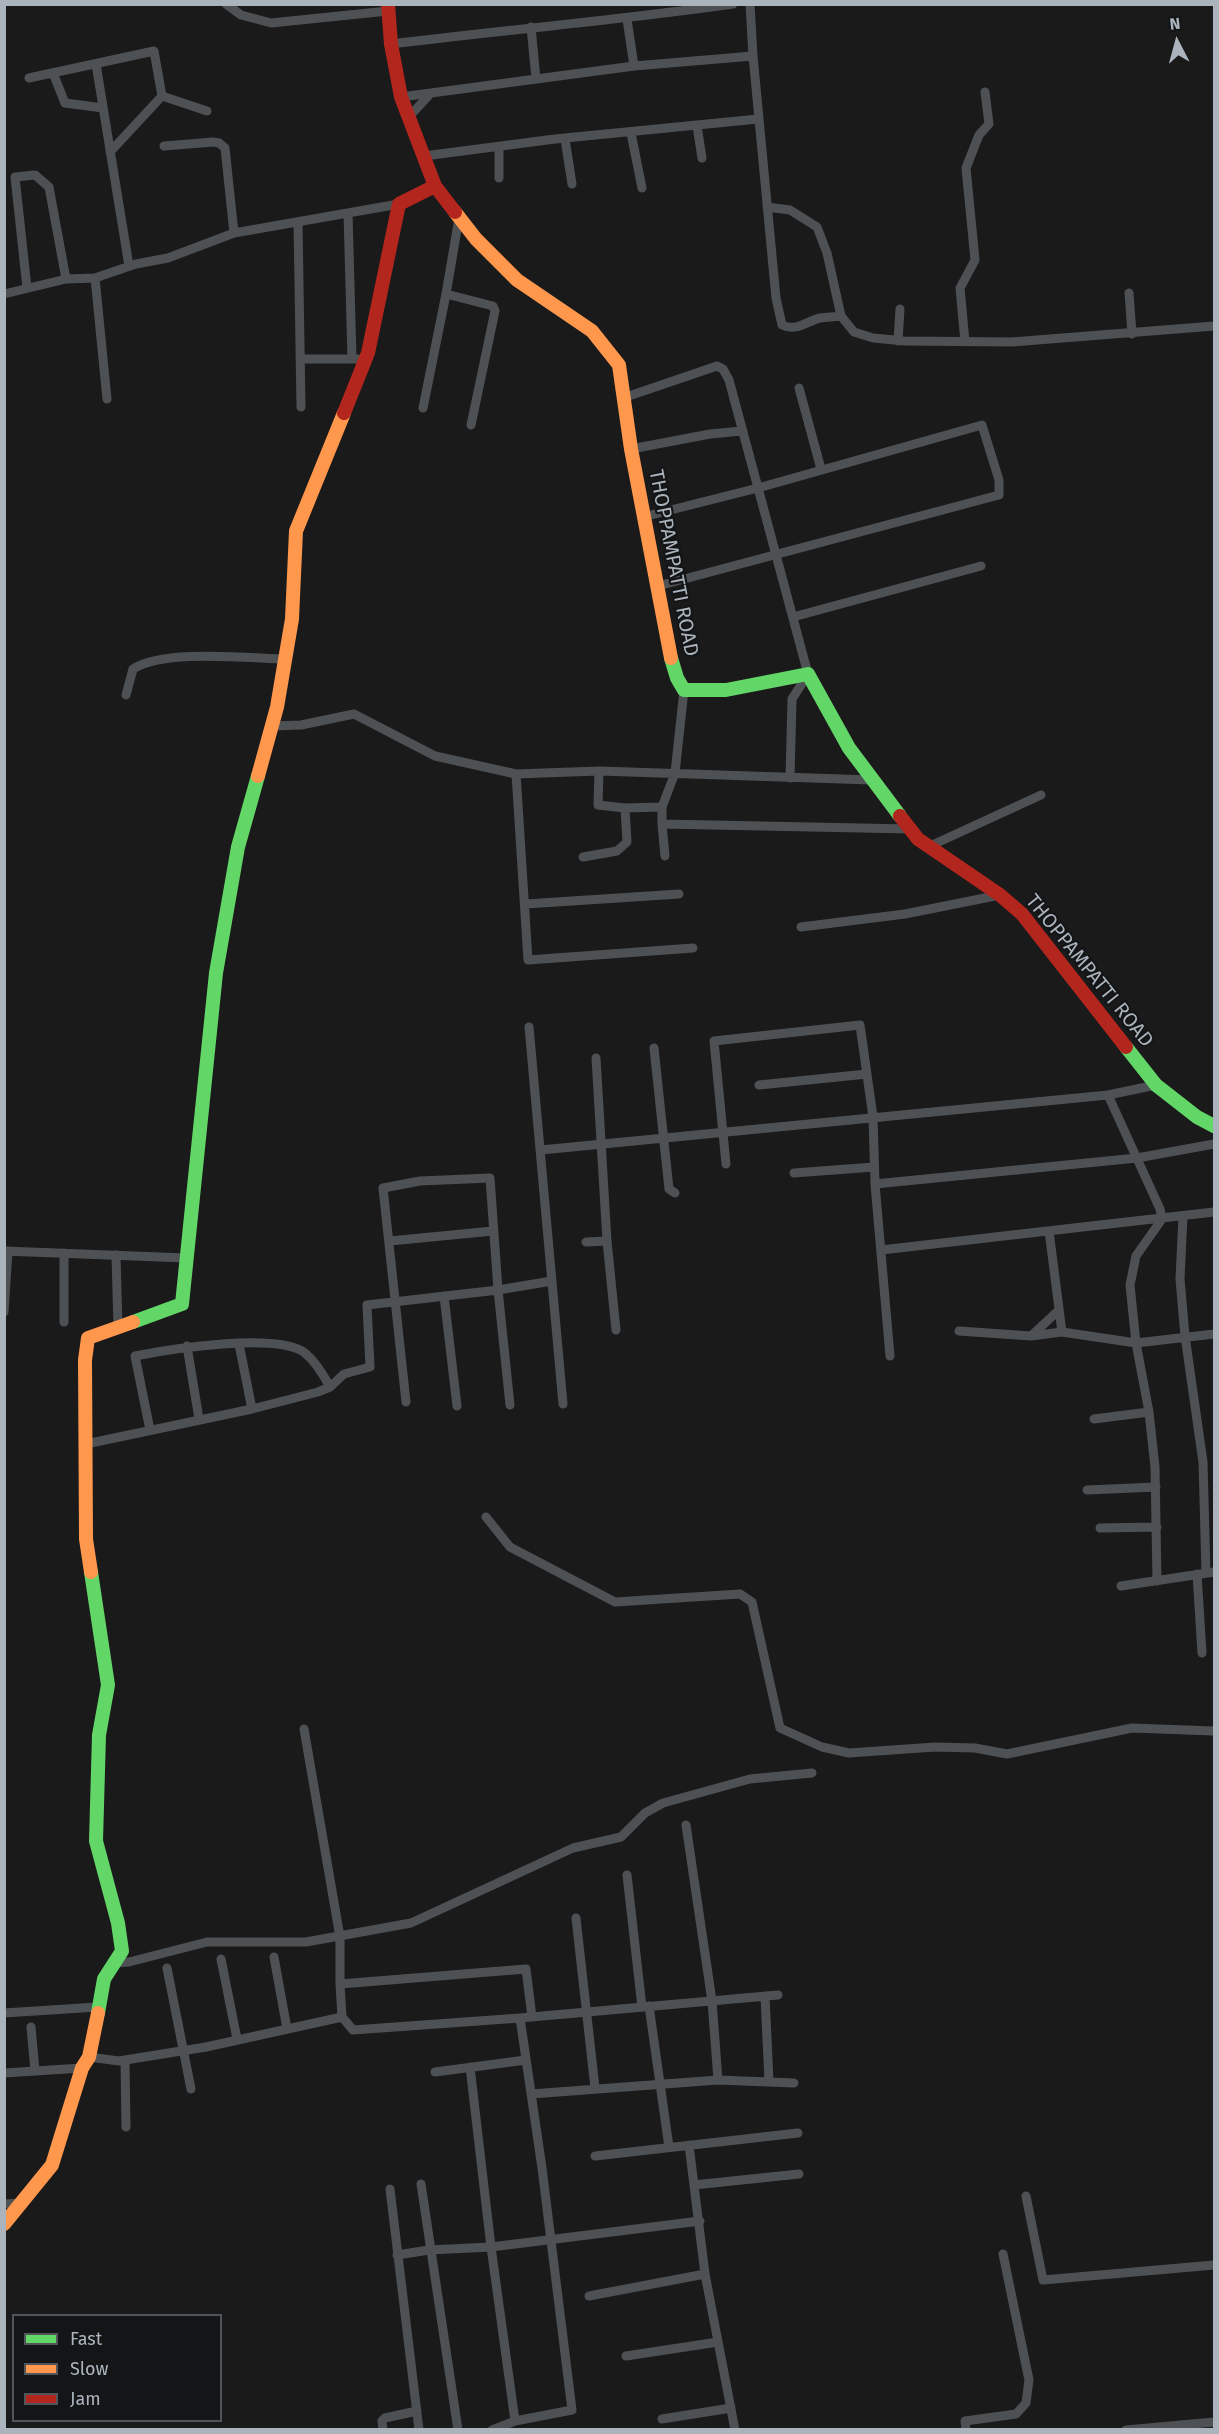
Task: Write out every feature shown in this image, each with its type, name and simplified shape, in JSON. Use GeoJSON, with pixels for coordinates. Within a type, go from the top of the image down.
{"type":"FeatureCollection","features":[{"type":"Feature","properties":{"kind":"street"},"geometry":{"type":"LineString","coordinates":[[226,4],[241,15],[271,22],[388,8]]}},
{"type":"Feature","properties":{"kind":"street"},"geometry":{"type":"LineString","coordinates":[[392,44],[531,27],[627,19],[733,4]]}},
{"type":"Feature","properties":{"kind":"street"},"geometry":{"type":"LineString","coordinates":[[750,4],[758,119],[776,298],[782,325],[805,326],[819,318],[841,316]]}},
{"type":"Feature","properties":{"kind":"street","name":"THOPPAMPATTI ROAD"},"geometry":{"type":"LineString","coordinates":[[388,8],[401,97],[435,186],[476,238],[517,280],[592,330],[619,365],[631,449],[670,656],[676,678],[684,690]]}},
{"type":"Feature","properties":{"kind":"street"},"geometry":{"type":"LineString","coordinates":[[627,19],[634,66]]}},
{"type":"Feature","properties":{"kind":"street"},"geometry":{"type":"LineString","coordinates":[[531,27],[536,79]]}},
{"type":"Feature","properties":{"kind":"street"},"geometry":{"type":"LineString","coordinates":[[29,78],[154,51],[162,96]]}},
{"type":"Feature","properties":{"kind":"street"},"geometry":{"type":"LineString","coordinates":[[401,97],[634,66],[753,56]]}},
{"type":"Feature","properties":{"kind":"street"},"geometry":{"type":"LineString","coordinates":[[96,64],[129,266]]}},
{"type":"Feature","properties":{"kind":"street"},"geometry":{"type":"LineString","coordinates":[[53,73],[65,103],[103,108]]}},
{"type":"Feature","properties":{"kind":"street"},"geometry":{"type":"LineString","coordinates":[[965,342],[960,288],[975,260],[966,168],[979,135],[989,124],[985,92]]}},
{"type":"Feature","properties":{"kind":"street"},"geometry":{"type":"LineString","coordinates":[[408,118],[430,94]]}},
{"type":"Feature","properties":{"kind":"street"},"geometry":{"type":"LineString","coordinates":[[162,96],[207,111]]}},
{"type":"Feature","properties":{"kind":"street"},"geometry":{"type":"LineString","coordinates":[[110,152],[162,96]]}},
{"type":"Feature","properties":{"kind":"street"},"geometry":{"type":"LineString","coordinates":[[424,156],[758,119]]}},
{"type":"Feature","properties":{"kind":"street"},"geometry":{"type":"LineString","coordinates":[[697,126],[702,158]]}},
{"type":"Feature","properties":{"kind":"street"},"geometry":{"type":"LineString","coordinates":[[631,133],[642,188]]}},
{"type":"Feature","properties":{"kind":"street"},"geometry":{"type":"LineString","coordinates":[[565,139],[572,184]]}},
{"type":"Feature","properties":{"kind":"street"},"geometry":{"type":"LineString","coordinates":[[164,146],[213,142],[225,148],[234,233]]}},
{"type":"Feature","properties":{"kind":"street"},"geometry":{"type":"LineString","coordinates":[[499,147],[499,178]]}},
{"type":"Feature","properties":{"kind":"street"},"geometry":{"type":"LineString","coordinates":[[27,288],[15,177],[35,175],[49,187],[66,279]]}},
{"type":"Feature","properties":{"kind":"street"},"geometry":{"type":"LineString","coordinates":[[4,294],[66,279],[95,278],[129,266],[168,258],[234,233],[399,204],[435,186]]}},
{"type":"Feature","properties":{"kind":"street"},"geometry":{"type":"LineString","coordinates":[[4,2224],[52,2165],[86,2062],[104,1980],[122,1951],[118,1923],[96,1841],[99,1735],[108,1685],[86,1539],[85,1360],[88,1338],[182,1304],[216,973],[238,847],[273,726],[292,619],[296,531],[359,359],[399,204]]}},
{"type":"Feature","properties":{"kind":"street"},"geometry":{"type":"LineString","coordinates":[[767,207],[790,210],[817,227],[827,253],[841,316],[854,332],[873,338],[898,341],[1012,342],[1215,326]]}},
{"type":"Feature","properties":{"kind":"street"},"geometry":{"type":"LineString","coordinates":[[348,213],[359,359]]}},
{"type":"Feature","properties":{"kind":"street"},"geometry":{"type":"LineString","coordinates":[[423,408],[459,218]]}},
{"type":"Feature","properties":{"kind":"street"},"geometry":{"type":"LineString","coordinates":[[298,223],[301,407]]}},
{"type":"Feature","properties":{"kind":"street"},"geometry":{"type":"LineString","coordinates":[[95,278],[107,399]]}},
{"type":"Feature","properties":{"kind":"street"},"geometry":{"type":"LineString","coordinates":[[1129,293],[1132,334]]}},
{"type":"Feature","properties":{"kind":"street"},"geometry":{"type":"LineString","coordinates":[[446,294],[493,306],[495,311],[471,424]]}},
{"type":"Feature","properties":{"kind":"street"},"geometry":{"type":"LineString","coordinates":[[898,341],[900,309]]}},
{"type":"Feature","properties":{"kind":"street"},"geometry":{"type":"LineString","coordinates":[[300,359],[359,359]]}},
{"type":"Feature","properties":{"kind":"street"},"geometry":{"type":"LineString","coordinates":[[623,398],[717,366],[723,369],[729,380],[808,674],[792,699],[790,778]]}},
{"type":"Feature","properties":{"kind":"street"},"geometry":{"type":"LineString","coordinates":[[799,388],[821,470]]}},
{"type":"Feature","properties":{"kind":"street"},"geometry":{"type":"LineString","coordinates":[[643,517],[758,488],[982,425],[999,480],[999,495],[658,586]]}},
{"type":"Feature","properties":{"kind":"street"},"geometry":{"type":"LineString","coordinates":[[631,449],[710,434],[742,431]]}},
{"type":"Feature","properties":{"kind":"street"},"geometry":{"type":"LineString","coordinates":[[793,617],[981,566]]}},
{"type":"Feature","properties":{"kind":"street"},"geometry":{"type":"LineString","coordinates":[[126,695],[133,669],[144,662],[177,656],[285,659]]}},
{"type":"Feature","properties":{"kind":"street"},"geometry":{"type":"LineString","coordinates":[[665,856],[662,807],[675,773],[684,690],[726,690],[808,674]]}},
{"type":"Feature","properties":{"kind":"street","name":"THOPPAMPATTI ROAD"},"geometry":{"type":"LineString","coordinates":[[808,674],[849,748],[918,839],[1000,895],[1022,914],[1156,1085],[1197,1117],[1215,1126]]}},
{"type":"Feature","properties":{"kind":"street"},"geometry":{"type":"LineString","coordinates":[[273,726],[301,725],[354,714],[435,756],[516,774],[599,771],[872,780]]}},
{"type":"Feature","properties":{"kind":"street"},"geometry":{"type":"LineString","coordinates":[[599,771],[598,805],[625,808],[662,807]]}},
{"type":"Feature","properties":{"kind":"street"},"geometry":{"type":"LineString","coordinates":[[516,774],[528,960],[693,948]]}},
{"type":"Feature","properties":{"kind":"street"},"geometry":{"type":"LineString","coordinates":[[930,846],[1041,795]]}},
{"type":"Feature","properties":{"kind":"street"},"geometry":{"type":"LineString","coordinates":[[583,857],[617,851],[627,842],[625,808]]}},
{"type":"Feature","properties":{"kind":"street"},"geometry":{"type":"LineString","coordinates":[[662,824],[911,829]]}},
{"type":"Feature","properties":{"kind":"street"},"geometry":{"type":"LineString","coordinates":[[526,904],[679,894]]}},
{"type":"Feature","properties":{"kind":"street"},"geometry":{"type":"LineString","coordinates":[[801,927],[905,914],[1000,895]]}},
{"type":"Feature","properties":{"kind":"street"},"geometry":{"type":"LineString","coordinates":[[726,1164],[714,1041],[860,1025],[873,1117],[875,1184],[890,1356]]}},
{"type":"Feature","properties":{"kind":"street"},"geometry":{"type":"LineString","coordinates":[[528,1027],[563,1404]]}},
{"type":"Feature","properties":{"kind":"street"},"geometry":{"type":"LineString","coordinates":[[654,1048],[669,1189],[675,1193]]}},
{"type":"Feature","properties":{"kind":"street"},"geometry":{"type":"LineString","coordinates":[[596,1058],[607,1241],[616,1330]]}},
{"type":"Feature","properties":{"kind":"street"},"geometry":{"type":"LineString","coordinates":[[759,1085],[867,1074]]}},
{"type":"Feature","properties":{"kind":"street"},"geometry":{"type":"LineString","coordinates":[[541,1150],[1108,1095],[1156,1085]]}},
{"type":"Feature","properties":{"kind":"street"},"geometry":{"type":"LineString","coordinates":[[1108,1095],[1162,1219]]}},
{"type":"Feature","properties":{"kind":"street"},"geometry":{"type":"LineString","coordinates":[[875,1184],[1137,1158],[1215,1144]]}},
{"type":"Feature","properties":{"kind":"street"},"geometry":{"type":"LineString","coordinates":[[794,1173],[874,1167]]}},
{"type":"Feature","properties":{"kind":"street"},"geometry":{"type":"LineString","coordinates":[[406,1402],[383,1188],[420,1181],[490,1178],[498,1290],[510,1405]]}},
{"type":"Feature","properties":{"kind":"street"},"geometry":{"type":"LineString","coordinates":[[881,1250],[1215,1212]]}},
{"type":"Feature","properties":{"kind":"street"},"geometry":{"type":"LineString","coordinates":[[1183,1216],[1180,1279],[1185,1336],[1203,1462],[1206,1573],[1202,1653]]}},
{"type":"Feature","properties":{"kind":"street"},"geometry":{"type":"LineString","coordinates":[[1157,1581],[1156,1487],[1149,1412],[1136,1343],[1130,1285],[1136,1256],[1162,1219]]}},
{"type":"Feature","properties":{"kind":"street"},"geometry":{"type":"LineString","coordinates":[[390,1241],[493,1231]]}},
{"type":"Feature","properties":{"kind":"street"},"geometry":{"type":"LineString","coordinates":[[1049,1231],[1062,1332]]}},
{"type":"Feature","properties":{"kind":"street"},"geometry":{"type":"LineString","coordinates":[[586,1242],[607,1241]]}},
{"type":"Feature","properties":{"kind":"street"},"geometry":{"type":"LineString","coordinates":[[4,1312],[7,1251],[186,1258]]}},
{"type":"Feature","properties":{"kind":"street"},"geometry":{"type":"LineString","coordinates":[[64,1253],[64,1322]]}},
{"type":"Feature","properties":{"kind":"street"},"geometry":{"type":"LineString","coordinates":[[116,1255],[118,1328]]}},
{"type":"Feature","properties":{"kind":"street"},"geometry":{"type":"LineString","coordinates":[[86,1444],[252,1409],[330,1387],[344,1374],[370,1367],[367,1305],[498,1290],[552,1281]]}},
{"type":"Feature","properties":{"kind":"street"},"geometry":{"type":"LineString","coordinates":[[444,1296],[457,1406]]}},
{"type":"Feature","properties":{"kind":"street"},"geometry":{"type":"LineString","coordinates":[[1031,1336],[1059,1310]]}},
{"type":"Feature","properties":{"kind":"street"},"geometry":{"type":"LineString","coordinates":[[959,1331],[1031,1336],[1062,1332],[1136,1343],[1215,1334]]}},
{"type":"Feature","properties":{"kind":"street"},"geometry":{"type":"LineString","coordinates":[[239,1344],[252,1409]]}},
{"type":"Feature","properties":{"kind":"street"},"geometry":{"type":"LineString","coordinates":[[150,1430],[135,1356],[187,1346],[284,1345],[303,1352],[319,1367],[330,1387]]}},
{"type":"Feature","properties":{"kind":"street"},"geometry":{"type":"LineString","coordinates":[[187,1346],[199,1419]]}},
{"type":"Feature","properties":{"kind":"street"},"geometry":{"type":"LineString","coordinates":[[1094,1419],[1149,1412]]}},
{"type":"Feature","properties":{"kind":"street"},"geometry":{"type":"LineString","coordinates":[[1087,1490],[1156,1487]]}},
{"type":"Feature","properties":{"kind":"street"},"geometry":{"type":"LineString","coordinates":[[486,1517],[510,1546],[615,1602],[740,1594],[752,1602],[780,1728],[822,1747],[849,1753],[936,1747],[975,1748],[1007,1754],[1132,1728],[1215,1731]]}},
{"type":"Feature","properties":{"kind":"street"},"geometry":{"type":"LineString","coordinates":[[1100,1528],[1156,1527]]}},
{"type":"Feature","properties":{"kind":"street"},"geometry":{"type":"LineString","coordinates":[[1121,1586],[1206,1573]]}},
{"type":"Feature","properties":{"kind":"street"},"geometry":{"type":"LineString","coordinates":[[304,1729],[340,1937],[342,2017],[353,2030],[778,1995]]}},
{"type":"Feature","properties":{"kind":"street"},"geometry":{"type":"LineString","coordinates":[[114,1963],[129,1962],[207,1942],[306,1942],[411,1923],[573,1848],[621,1837],[645,1814],[663,1803],[750,1779],[812,1773]]}},
{"type":"Feature","properties":{"kind":"street"},"geometry":{"type":"LineString","coordinates":[[686,1825],[712,2001],[718,2080]]}},
{"type":"Feature","properties":{"kind":"street"},"geometry":{"type":"LineString","coordinates":[[627,1875],[645,2007],[660,2083],[669,2147]]}},
{"type":"Feature","properties":{"kind":"street"},"geometry":{"type":"LineString","coordinates":[[576,1918],[595,2088]]}},
{"type":"Feature","properties":{"kind":"street"},"geometry":{"type":"LineString","coordinates":[[274,1957],[287,2029]]}},
{"type":"Feature","properties":{"kind":"street"},"geometry":{"type":"LineString","coordinates":[[221,1959],[237,2039]]}},
{"type":"Feature","properties":{"kind":"street"},"geometry":{"type":"LineString","coordinates":[[167,1968],[191,2089]]}},
{"type":"Feature","properties":{"kind":"street"},"geometry":{"type":"LineString","coordinates":[[340,1984],[526,1970],[532,2017]]}},
{"type":"Feature","properties":{"kind":"street"},"geometry":{"type":"LineString","coordinates":[[765,1996],[769,2081]]}},
{"type":"Feature","properties":{"kind":"street"},"geometry":{"type":"LineString","coordinates":[[4,2013],[98,2007]]}},
{"type":"Feature","properties":{"kind":"street"},"geometry":{"type":"LineString","coordinates":[[4,2073],[184,2051],[342,2017]]}},
{"type":"Feature","properties":{"kind":"street"},"geometry":{"type":"LineString","coordinates":[[492,2430],[515,2421],[572,2410],[520,2018]]}},
{"type":"Feature","properties":{"kind":"street"},"geometry":{"type":"LineString","coordinates":[[31,2027],[35,2071]]}},
{"type":"Feature","properties":{"kind":"street"},"geometry":{"type":"LineString","coordinates":[[125,2060],[126,2127]]}},
{"type":"Feature","properties":{"kind":"street"},"geometry":{"type":"LineString","coordinates":[[435,2072],[526,2060]]}},
{"type":"Feature","properties":{"kind":"street"},"geometry":{"type":"LineString","coordinates":[[470,2067],[491,2247],[515,2421]]}},
{"type":"Feature","properties":{"kind":"street"},"geometry":{"type":"LineString","coordinates":[[531,2094],[718,2080],[794,2083]]}},
{"type":"Feature","properties":{"kind":"street"},"geometry":{"type":"LineString","coordinates":[[595,2156],[798,2133]]}},
{"type":"Feature","properties":{"kind":"street"},"geometry":{"type":"LineString","coordinates":[[689,2145],[705,2274],[735,2430]]}},
{"type":"Feature","properties":{"kind":"street"},"geometry":{"type":"LineString","coordinates":[[694,2184],[800,2174]]}},
{"type":"Feature","properties":{"kind":"street"},"geometry":{"type":"LineString","coordinates":[[421,2184],[429,2250],[458,2430]]}},
{"type":"Feature","properties":{"kind":"street"},"geometry":{"type":"LineString","coordinates":[[390,2189],[420,2430]]}},
{"type":"Feature","properties":{"kind":"street"},"geometry":{"type":"LineString","coordinates":[[1026,2196],[1043,2280],[1215,2265]]}},
{"type":"Feature","properties":{"kind":"street"},"geometry":{"type":"LineString","coordinates":[[4,2204],[21,2204]]}},
{"type":"Feature","properties":{"kind":"street"},"geometry":{"type":"LineString","coordinates":[[397,2254],[491,2247],[700,2221]]}},
{"type":"Feature","properties":{"kind":"street"},"geometry":{"type":"LineString","coordinates":[[966,2430],[965,2421],[1016,2414],[1026,2403],[1029,2380],[1002,2254]]}},
{"type":"Feature","properties":{"kind":"street"},"geometry":{"type":"LineString","coordinates":[[589,2296],[705,2274]]}},
{"type":"Feature","properties":{"kind":"street"},"geometry":{"type":"LineString","coordinates":[[626,2356],[718,2342]]}},
{"type":"Feature","properties":{"kind":"street"},"geometry":{"type":"LineString","coordinates":[[662,2419],[731,2408]]}},
{"type":"Feature","properties":{"kind":"street"},"geometry":{"type":"LineString","coordinates":[[384,2430],[382,2421],[385,2418],[417,2411]]}},
{"type":"Feature","properties":{"kind":"street"},"geometry":{"type":"LineString","coordinates":[[1127,2430],[1215,2422]]}},
{"type":"Feature","properties":{"kind":"traffic: fast"},"geometry":{"type":"LineString","coordinates":[[671,658],[677,678],[684,690],[726,690],[808,674],[849,748],[900,816]]}},
{"type":"Feature","properties":{"kind":"traffic: fast"},"geometry":{"type":"LineString","coordinates":[[133,1322],[182,1304],[216,973],[238,847],[258,776]]}},
{"type":"Feature","properties":{"kind":"traffic: fast"},"geometry":{"type":"LineString","coordinates":[[1126,1047],[1156,1085],[1197,1117],[1214,1126]]}},
{"type":"Feature","properties":{"kind":"traffic: fast"},"geometry":{"type":"LineString","coordinates":[[91,1572],[108,1685],[99,1735],[96,1841],[118,1923],[122,1951],[104,1979],[98,2013]]}},
{"type":"Feature","properties":{"kind":"traffic: slow"},"geometry":{"type":"LineString","coordinates":[[455,212],[476,239],[517,280],[592,331],[619,365],[631,449],[671,658]]}},
{"type":"Feature","properties":{"kind":"traffic: slow"},"geometry":{"type":"LineString","coordinates":[[258,776],[277,707],[292,619],[296,531],[344,413]]}},
{"type":"Feature","properties":{"kind":"traffic: slow"},"geometry":{"type":"LineString","coordinates":[[91,1572],[86,1539],[85,1360],[88,1338],[133,1322]]}},
{"type":"Feature","properties":{"kind":"traffic: slow"},"geometry":{"type":"LineString","coordinates":[[4,2224],[52,2165],[82,2068],[89,2057],[98,2013]]}},
{"type":"Feature","properties":{"kind":"traffic: jam"},"geometry":{"type":"LineString","coordinates":[[388,4],[391,44],[401,97],[435,186],[455,212]]}},
{"type":"Feature","properties":{"kind":"traffic: jam"},"geometry":{"type":"LineString","coordinates":[[344,413],[368,353],[399,204],[435,186]]}},
{"type":"Feature","properties":{"kind":"traffic: jam"},"geometry":{"type":"LineString","coordinates":[[900,816],[918,839],[1000,895],[1022,914],[1126,1047]]}}]}
